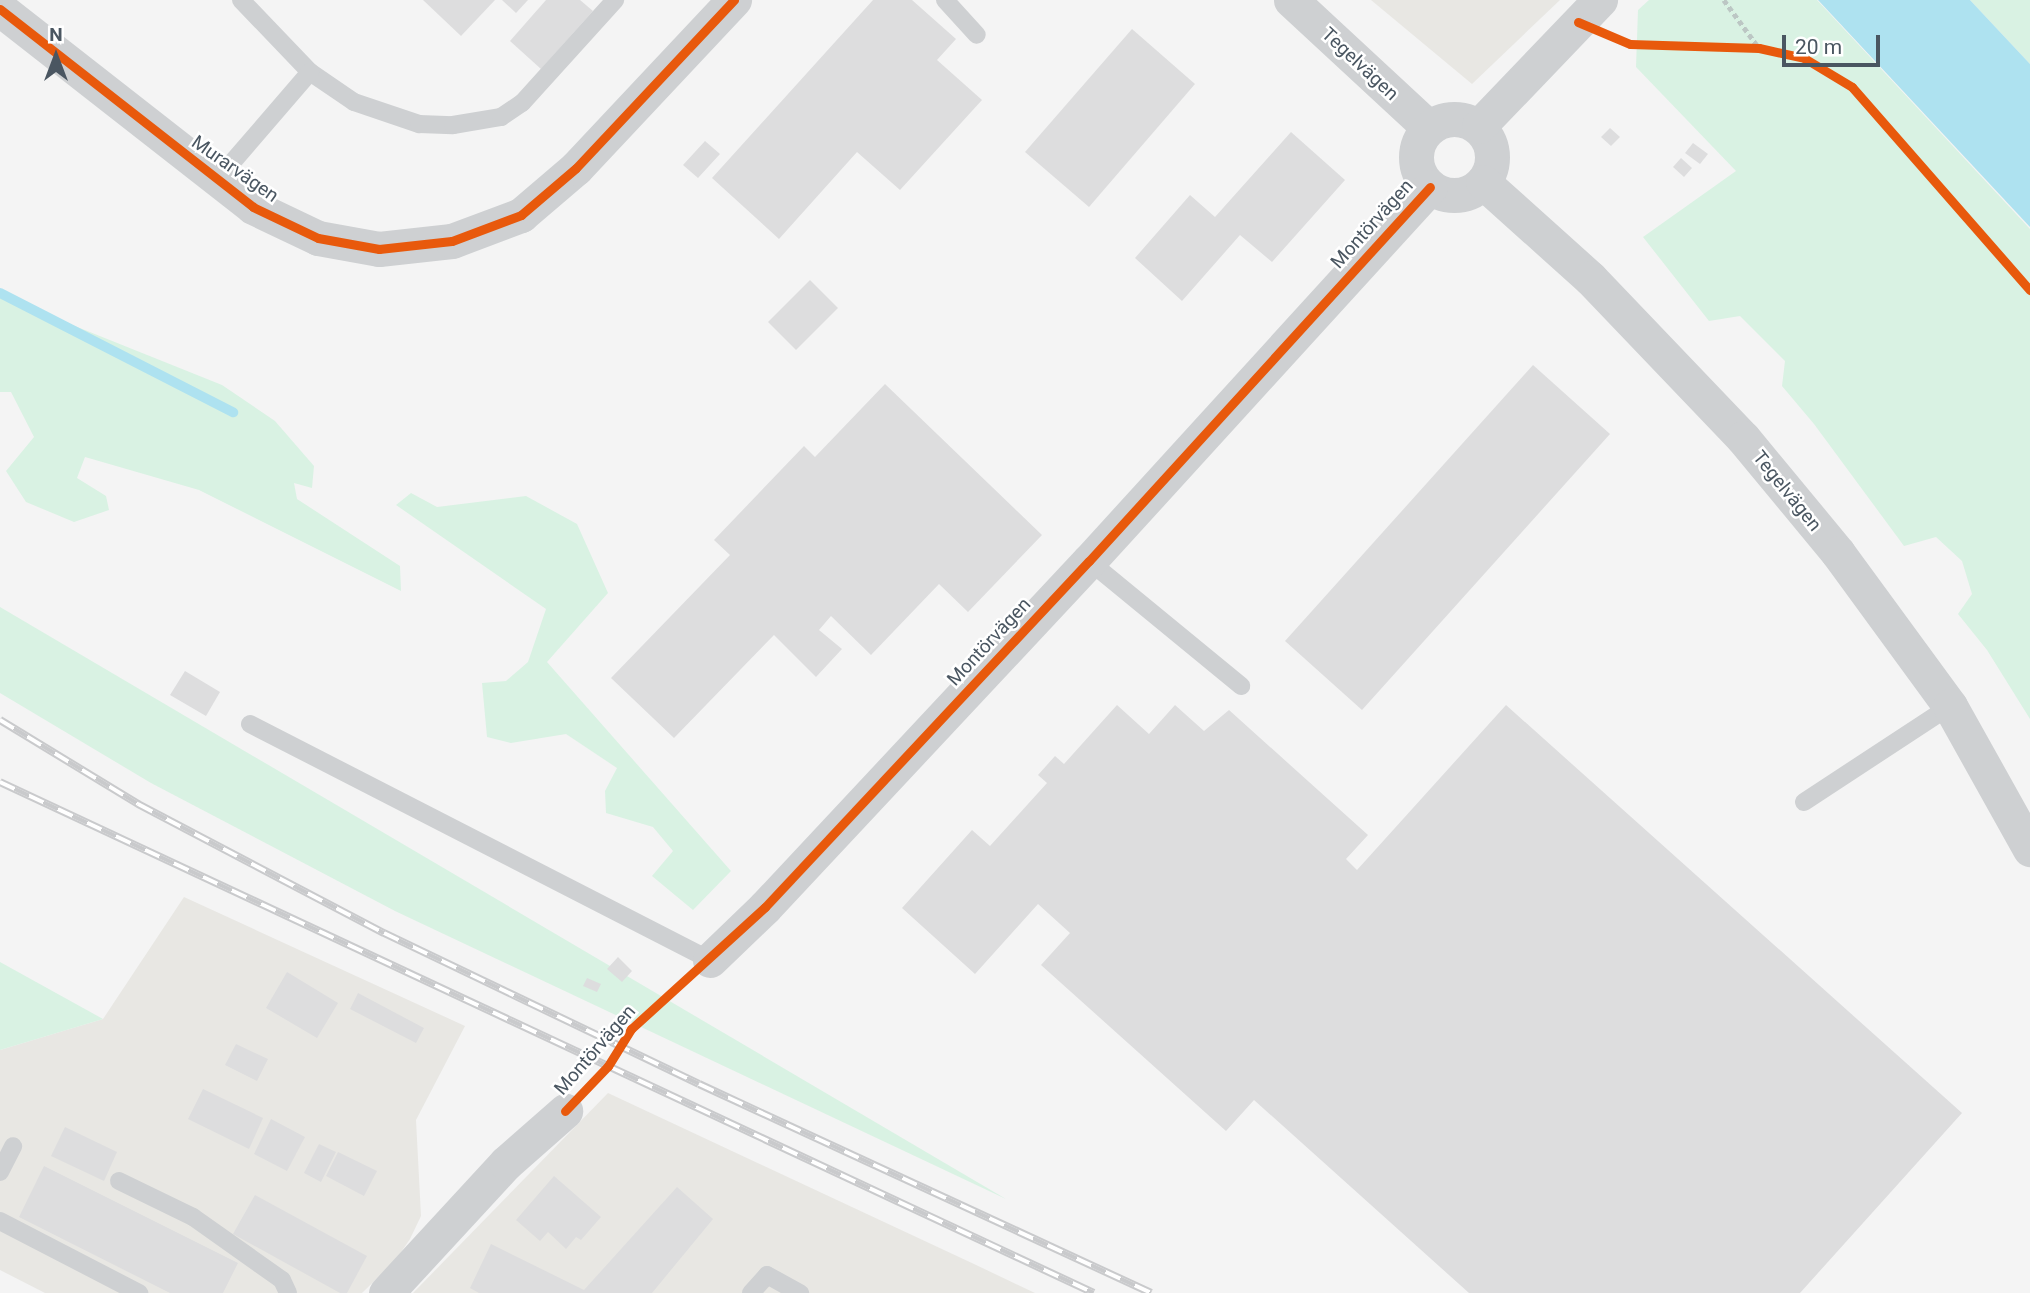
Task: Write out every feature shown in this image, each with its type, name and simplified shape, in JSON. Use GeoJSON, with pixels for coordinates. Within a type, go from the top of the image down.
{"type":"FeatureCollection","features":[{"type":"Feature","properties":{"kind":"street","name":"Murarvägen"},"geometry":{"type":"LineString","coordinates":[[0,9],[216,181],[253,207],[318,238],[379,248],[452,241],[521,215],[576,168],[734,0]]}},
{"type":"Feature","properties":{"kind":"street","name":"Tegelvägen"},"geometry":{"type":"LineString","coordinates":[[1291,0],[1429,128]]}},
{"type":"Feature","properties":{"kind":"street"},"geometry":{"type":"LineString","coordinates":[[1479,126],[1600,0]]}},
{"type":"Feature","properties":{"kind":"street"},"geometry":{"type":"LineString","coordinates":[[1454,118],[1479,126],[1492,149],[1493,162],[1483,182],[1469,193],[1456,195],[1430,187],[1421,177],[1416,150],[1429,128],[1454,118]]}},
{"type":"Feature","properties":{"kind":"street","name":"Tegelvägen"},"geometry":{"type":"LineString","coordinates":[[1483,182],[1590,278],[1743,438],[1838,553],[1950,706],[2030,849]]}},
{"type":"Feature","properties":{"kind":"street","name":"Montörvägen"},"geometry":{"type":"LineString","coordinates":[[710,960],[765,906],[1088,561],[1430,187]]}},
{"type":"Feature","properties":{"kind":"street","name":"Montörvägen"},"geometry":{"type":"LineString","coordinates":[[386,1293],[506,1163],[565,1111]]}},
{"type":"Feature","properties":{"kind":"lane"},"geometry":{"type":"LineString","coordinates":[[241,0],[310,72],[355,102],[419,124],[478,123],[501,117],[522,103],[615,0]]}},
{"type":"Feature","properties":{"kind":"lane"},"geometry":{"type":"LineString","coordinates":[[945,0],[977,35]]}},
{"type":"Feature","properties":{"kind":"lane"},"geometry":{"type":"LineString","coordinates":[[216,181],[310,72]]}},
{"type":"Feature","properties":{"kind":"lane"},"geometry":{"type":"LineString","coordinates":[[1088,561],[1241,687]]}},
{"type":"Feature","properties":{"kind":"lane"},"geometry":{"type":"LineString","coordinates":[[1804,802],[1950,706]]}},
{"type":"Feature","properties":{"kind":"lane"},"geometry":{"type":"LineString","coordinates":[[250,724],[710,960]]}},
{"type":"Feature","properties":{"kind":"lane"},"geometry":{"type":"LineString","coordinates":[[0,1172],[13,1146]]}},
{"type":"Feature","properties":{"kind":"lane"},"geometry":{"type":"LineString","coordinates":[[119,1181],[193,1217],[282,1280],[288,1293]]}},
{"type":"Feature","properties":{"kind":"lane"},"geometry":{"type":"LineString","coordinates":[[0,1221],[139,1293]]}},
{"type":"Feature","properties":{"kind":"lane"},"geometry":{"type":"LineString","coordinates":[[751,1293],[767,1275],[800,1293]]}},
{"type":"Feature","properties":{"kind":"path"},"geometry":{"type":"LineString","coordinates":[[1724,0],[1759,48]]}},
{"type":"Feature","properties":{"kind":"path"},"geometry":{"type":"LineString","coordinates":[[1746,48],[1770,51]]}},
{"type":"Feature","properties":{"kind":"shaded area"},"geometry":{"type":"Polygon","coordinates":[[[1371,0],[1560,0],[1472,84],[1371,0]]]}},
{"type":"Feature","properties":{"kind":"shaded area"},"geometry":{"type":"Polygon","coordinates":[[[184,897],[465,1026],[416,1120],[421,1216],[395,1261],[362,1293],[45,1293],[0,1270],[0,1050],[103,1019],[184,897]]]}},
{"type":"Feature","properties":{"kind":"shaded area"},"geometry":{"type":"Polygon","coordinates":[[[608,1093],[974,1264],[1035,1293],[413,1293],[608,1093]]]}},
{"type":"Feature","properties":{"kind":"green space"},"geometry":{"type":"Polygon","coordinates":[[[1649,0],[1817,0],[2030,229],[2030,719],[1987,650],[1958,614],[1972,594],[1962,561],[1936,537],[1904,546],[1814,424],[1782,386],[1785,361],[1740,316],[1709,321],[1643,237],[1736,171],[1636,67],[1638,10],[1649,0]]]}},
{"type":"Feature","properties":{"kind":"green space"},"geometry":{"type":"Polygon","coordinates":[[[1970,0],[2030,0],[2030,64],[1970,0]]]}},
{"type":"Feature","properties":{"kind":"green space"},"geometry":{"type":"Polygon","coordinates":[[[0,296],[222,385],[275,421],[314,466],[312,488],[294,483],[297,499],[400,566],[401,591],[199,490],[85,457],[77,478],[106,496],[109,510],[74,522],[26,502],[6,471],[34,437],[11,392],[0,392],[0,296]]]}},
{"type":"Feature","properties":{"kind":"green space"},"geometry":{"type":"Polygon","coordinates":[[[411,493],[437,507],[526,496],[577,524],[608,593],[547,662],[731,871],[693,910],[652,876],[673,851],[653,827],[606,813],[605,791],[617,768],[566,734],[511,743],[487,737],[482,683],[506,681],[528,662],[546,609],[396,505],[411,493]]]}},
{"type":"Feature","properties":{"kind":"green space"},"geometry":{"type":"Polygon","coordinates":[[[0,607],[1006,1199],[395,911],[151,783],[0,693],[0,607]]]}},
{"type":"Feature","properties":{"kind":"green space"},"geometry":{"type":"Polygon","coordinates":[[[0,962],[103,1019],[0,1050],[0,962]]]}},
{"type":"Feature","properties":{"kind":"water"},"geometry":{"type":"Polygon","coordinates":[[[1818,0],[1970,0],[2030,64],[2030,227],[1818,0]]]}},
{"type":"Feature","properties":{"kind":"building"},"geometry":{"type":"Polygon","coordinates":[[[423,0],[495,0],[461,36],[423,0]]]}},
{"type":"Feature","properties":{"kind":"building"},"geometry":{"type":"Polygon","coordinates":[[[502,0],[528,0],[516,13],[502,0]]]}},
{"type":"Feature","properties":{"kind":"building"},"geometry":{"type":"Polygon","coordinates":[[[546,0],[580,0],[593,11],[541,69],[510,41],[546,0]]]}},
{"type":"Feature","properties":{"kind":"building"},"geometry":{"type":"Polygon","coordinates":[[[873,0],[912,0],[956,39],[937,60],[982,100],[900,190],[857,152],[779,239],[712,178],[873,0]]]}},
{"type":"Feature","properties":{"kind":"building"},"geometry":{"type":"Polygon","coordinates":[[[1132,29],[1195,84],[1089,207],[1025,152],[1132,29]]]}},
{"type":"Feature","properties":{"kind":"building"},"geometry":{"type":"Polygon","coordinates":[[[1610,128],[1620,137],[1611,146],[1601,137],[1610,128]]]}},
{"type":"Feature","properties":{"kind":"building"},"geometry":{"type":"Polygon","coordinates":[[[1291,132],[1345,180],[1272,262],[1240,235],[1182,301],[1135,258],[1190,195],[1215,217],[1291,132]]]}},
{"type":"Feature","properties":{"kind":"building"},"geometry":{"type":"Polygon","coordinates":[[[705,141],[720,154],[698,178],[683,165],[705,141]]]}},
{"type":"Feature","properties":{"kind":"building"},"geometry":{"type":"Polygon","coordinates":[[[1693,143],[1708,154],[1700,164],[1685,153],[1693,143]]]}},
{"type":"Feature","properties":{"kind":"building"},"geometry":{"type":"Polygon","coordinates":[[[1681,158],[1692,168],[1684,177],[1673,167],[1681,158]]]}},
{"type":"Feature","properties":{"kind":"building"},"geometry":{"type":"Polygon","coordinates":[[[810,280],[838,308],[796,350],[768,322],[810,280]]]}},
{"type":"Feature","properties":{"kind":"building"},"geometry":{"type":"Polygon","coordinates":[[[1533,365],[1610,434],[1362,710],[1285,641],[1533,365]]]}},
{"type":"Feature","properties":{"kind":"building"},"geometry":{"type":"Polygon","coordinates":[[[885,384],[1042,535],[968,612],[939,584],[871,655],[831,616],[819,630],[842,649],[816,677],[774,635],[674,738],[611,678],[730,555],[714,540],[804,446],[815,457],[885,384]]]}},
{"type":"Feature","properties":{"kind":"building"},"geometry":{"type":"Polygon","coordinates":[[[185,671],[220,692],[206,716],[170,695],[185,671]]]}},
{"type":"Feature","properties":{"kind":"building"},"geometry":{"type":"Polygon","coordinates":[[[1117,705],[1149,734],[1175,705],[1204,731],[1229,710],[1368,835],[1346,859],[1357,870],[1506,705],[1962,1113],[1800,1293],[1469,1293],[1254,1100],[1226,1131],[1041,965],[1070,933],[1038,904],[975,974],[902,908],[972,830],[990,846],[1047,783],[1038,775],[1055,756],[1064,764],[1117,705]]]}},
{"type":"Feature","properties":{"kind":"building"},"geometry":{"type":"Polygon","coordinates":[[[618,957],[632,971],[622,982],[607,969],[618,957]]]}},
{"type":"Feature","properties":{"kind":"building"},"geometry":{"type":"Polygon","coordinates":[[[287,972],[338,1003],[317,1038],[266,1008],[287,972]]]}},
{"type":"Feature","properties":{"kind":"building"},"geometry":{"type":"Polygon","coordinates":[[[587,978],[601,984],[597,992],[583,986],[587,978]]]}},
{"type":"Feature","properties":{"kind":"building"},"geometry":{"type":"Polygon","coordinates":[[[358,993],[424,1028],[416,1043],[350,1009],[358,993]]]}},
{"type":"Feature","properties":{"kind":"building"},"geometry":{"type":"Polygon","coordinates":[[[236,1044],[268,1059],[257,1081],[225,1065],[236,1044]]]}},
{"type":"Feature","properties":{"kind":"building"},"geometry":{"type":"Polygon","coordinates":[[[203,1089],[263,1118],[249,1149],[188,1119],[203,1089]]]}},
{"type":"Feature","properties":{"kind":"building"},"geometry":{"type":"Polygon","coordinates":[[[271,1119],[305,1137],[287,1171],[254,1154],[271,1119]]]}},
{"type":"Feature","properties":{"kind":"building"},"geometry":{"type":"Polygon","coordinates":[[[65,1127],[117,1152],[104,1181],[51,1156],[65,1127]]]}},
{"type":"Feature","properties":{"kind":"building"},"geometry":{"type":"Polygon","coordinates":[[[319,1144],[336,1152],[321,1182],[304,1173],[319,1144]]]}},
{"type":"Feature","properties":{"kind":"building"},"geometry":{"type":"Polygon","coordinates":[[[338,1152],[377,1171],[364,1196],[326,1176],[338,1152]]]}},
{"type":"Feature","properties":{"kind":"building"},"geometry":{"type":"Polygon","coordinates":[[[44,1166],[238,1263],[223,1293],[170,1293],[19,1217],[44,1166]]]}},
{"type":"Feature","properties":{"kind":"building"},"geometry":{"type":"Polygon","coordinates":[[[554,1176],[601,1217],[581,1240],[576,1237],[566,1249],[548,1232],[540,1241],[516,1220],[554,1176]]]}},
{"type":"Feature","properties":{"kind":"building"},"geometry":{"type":"Polygon","coordinates":[[[677,1187],[713,1219],[652,1293],[479,1293],[470,1288],[491,1244],[584,1290],[677,1187]]]}},
{"type":"Feature","properties":{"kind":"building"},"geometry":{"type":"Polygon","coordinates":[[[255,1195],[367,1256],[347,1293],[340,1293],[233,1234],[255,1195]]]}},
{"type":"Feature","properties":{"kind":"waterway"},"geometry":{"type":"LineString","coordinates":[[0,293],[233,412]]}},
{"type":"Feature","properties":{"kind":"railway"},"geometry":{"type":"LineString","coordinates":[[0,720],[138,804],[384,933],[699,1084],[1151,1293]]}},
{"type":"Feature","properties":{"kind":"railway"},"geometry":{"type":"LineString","coordinates":[[0,782],[1094,1293]]}},
{"type":"Feature","properties":{"kind":"cycle path"},"geometry":{"type":"LineString","coordinates":[[0,9],[253,207],[318,238],[379,249],[452,241],[521,215],[576,168],[734,0]]}},
{"type":"Feature","properties":{"kind":"cycle path"},"geometry":{"type":"LineString","coordinates":[[1578,22],[1630,44],[1759,48],[1804,58],[1852,87],[2030,290]]}},
{"type":"Feature","properties":{"kind":"cycle path"},"geometry":{"type":"LineString","coordinates":[[565,1111],[608,1066],[631,1029],[765,907],[1089,561],[1430,187]]}}]}
